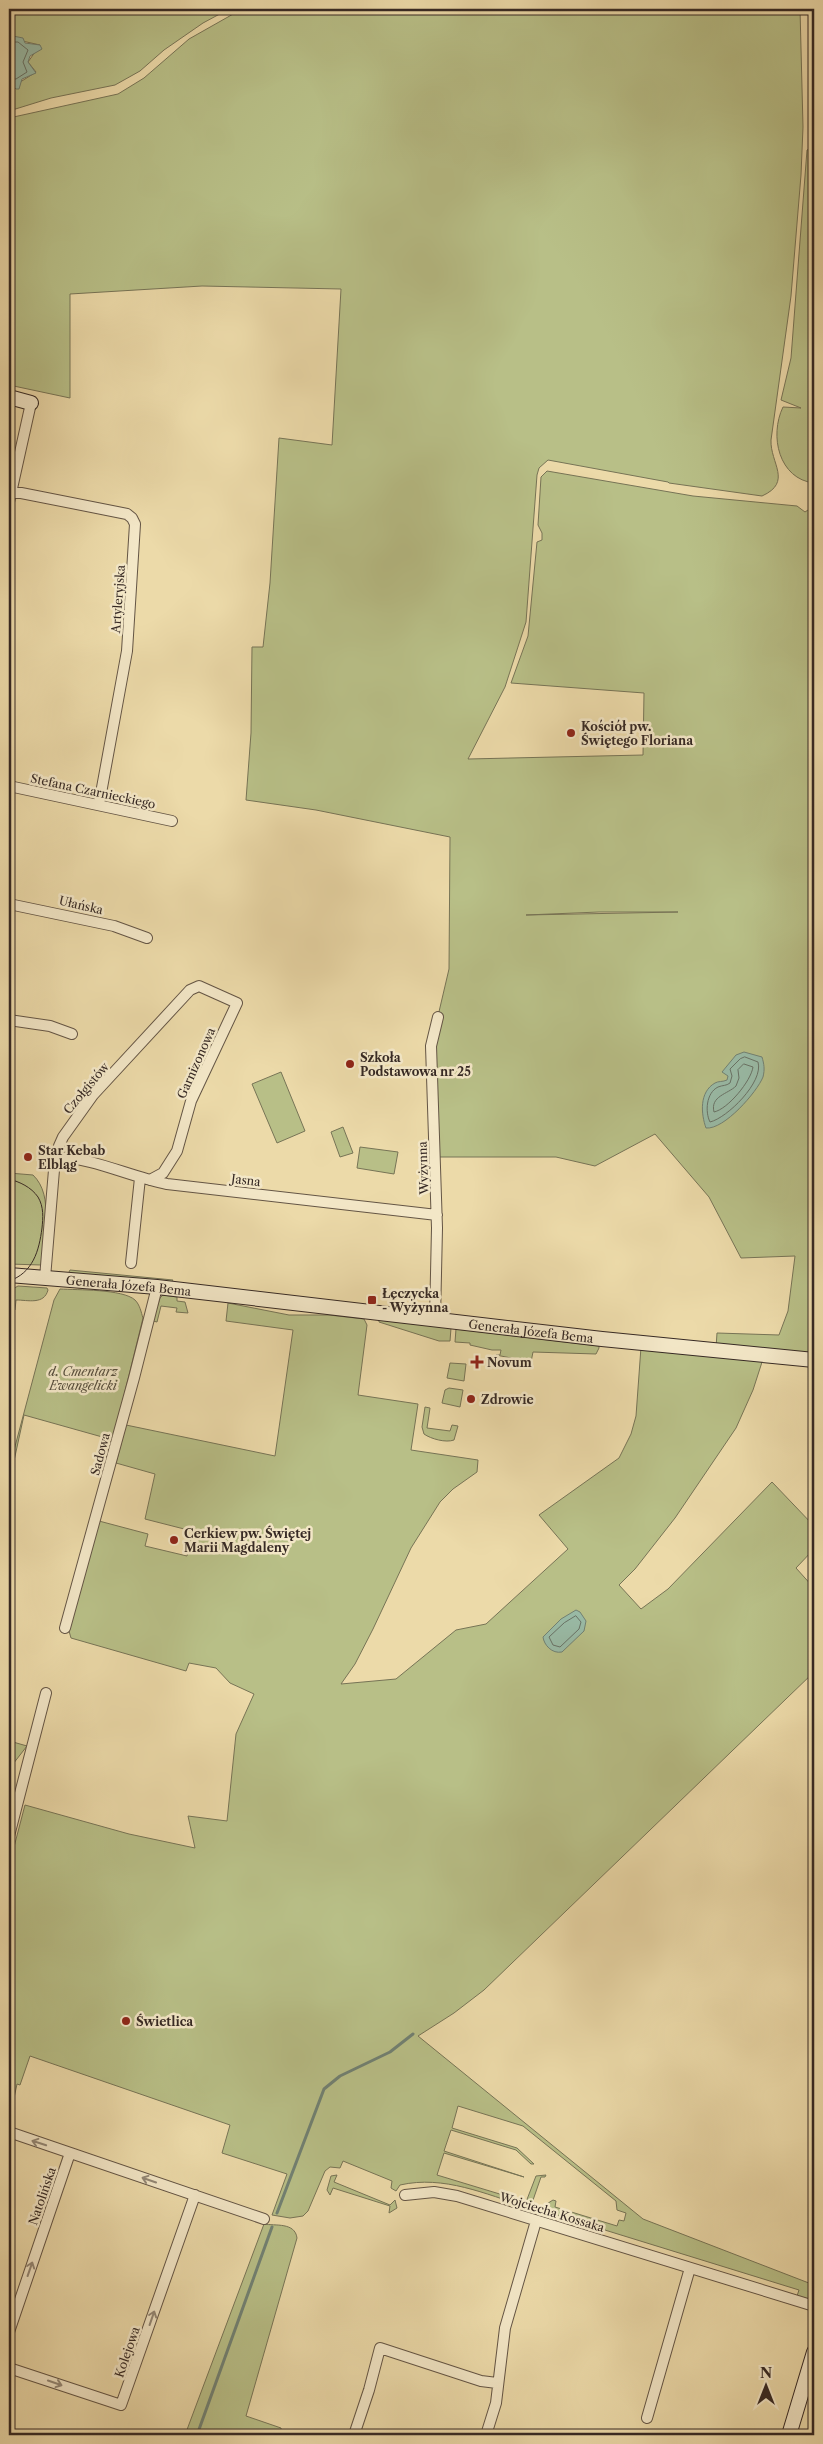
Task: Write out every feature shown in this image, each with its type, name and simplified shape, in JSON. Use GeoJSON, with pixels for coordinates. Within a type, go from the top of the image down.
{"type":"FeatureCollection","features":[{"type":"Feature","properties":{"kind":"street"},"geometry":{"type":"LineString","coordinates":[[9,397],[31,404],[9,502]]}},
{"type":"Feature","properties":{"kind":"street","name":"Artyleryjska"},"geometry":{"type":"LineString","coordinates":[[11,491],[128,514],[135,524],[127,651],[99,804]]}},
{"type":"Feature","properties":{"kind":"street","name":"Stefana Czarnieckiego"},"geometry":{"type":"LineString","coordinates":[[9,786],[172,821]]}},
{"type":"Feature","properties":{"kind":"street","name":"Ułańska"},"geometry":{"type":"LineString","coordinates":[[9,904],[114,926],[147,938]]}},
{"type":"Feature","properties":{"kind":"street","name":"Czołgistów"},"geometry":{"type":"LineString","coordinates":[[45,1278],[56,1157],[63,1137],[82,1108],[190,990],[199,986],[237,1003]]}},
{"type":"Feature","properties":{"kind":"street","name":"Garnizonowa"},"geometry":{"type":"LineString","coordinates":[[145,1179],[163,1173],[177,1151],[191,1100],[237,1003]]}},
{"type":"Feature","properties":{"kind":"street","name":"Wyżynna"},"geometry":{"type":"LineString","coordinates":[[435,1319],[437,1216],[431,1046],[438,1017]]}},
{"type":"Feature","properties":{"kind":"street"},"geometry":{"type":"LineString","coordinates":[[9,1020],[50,1026],[72,1034]]}},
{"type":"Feature","properties":{"kind":"street","name":"Jasna"},"geometry":{"type":"LineString","coordinates":[[56,1157],[75,1158],[145,1179],[437,1216]]}},
{"type":"Feature","properties":{"kind":"street"},"geometry":{"type":"LineString","coordinates":[[132,1263],[145,1179]]}},
{"type":"Feature","properties":{"kind":"street","name":"Generała Józefa Bema"},"geometry":{"type":"LineString","coordinates":[[9,1275],[157,1287],[641,1344],[814,1360]]}},
{"type":"Feature","properties":{"kind":"street","name":"Sadowa"},"geometry":{"type":"LineString","coordinates":[[65,1628],[157,1287]]}},
{"type":"Feature","properties":{"kind":"street"},"geometry":{"type":"LineString","coordinates":[[9,1836],[46,1693]]}},
{"type":"Feature","properties":{"kind":"street"},"geometry":{"type":"LineString","coordinates":[[9,2132],[264,2219]]}},
{"type":"Feature","properties":{"kind":"street","name":"Natolińska"},"geometry":{"type":"LineString","coordinates":[[9,2332],[70,2153]]}},
{"type":"Feature","properties":{"kind":"street","name":"Wojciecha Kossaka"},"geometry":{"type":"LineString","coordinates":[[405,2195],[423,2192],[445,2193],[814,2306]]}},
{"type":"Feature","properties":{"kind":"street","name":"Kolejowa"},"geometry":{"type":"LineString","coordinates":[[9,2368],[121,2406],[195,2195]]}},
{"type":"Feature","properties":{"kind":"street"},"geometry":{"type":"LineString","coordinates":[[486,2435],[496,2403],[504,2328],[536,2221]]}},
{"type":"Feature","properties":{"kind":"street"},"geometry":{"type":"LineString","coordinates":[[647,2418],[690,2268]]}},
{"type":"Feature","properties":{"kind":"street"},"geometry":{"type":"LineString","coordinates":[[354,2435],[380,2348],[481,2381],[498,2383]]}},
{"type":"Feature","properties":{"kind":"street"},"geometry":{"type":"LineString","coordinates":[[789,2435],[814,2352]]}},
{"type":"Feature","properties":{"kind":"green space"},"geometry":{"type":"Polygon","coordinates":[[[9,9],[229,9],[203,23],[164,50],[140,71],[115,85],[51,98],[9,111],[9,85],[11,83],[14,86],[36,72],[28,62],[40,45],[9,38],[9,9]]]}},
{"type":"Feature","properties":{"kind":"green space"},"geometry":{"type":"Polygon","coordinates":[[[242,9],[800,9],[803,127],[801,175],[791,296],[771,440],[778,471],[776,485],[771,491],[762,496],[669,483],[548,460],[539,468],[526,622],[505,687],[468,759],[643,755],[644,693],[511,683],[528,636],[537,542],[542,540],[542,533],[538,525],[541,477],[547,471],[693,496],[797,506],[805,512],[814,506],[814,1356],[716,1348],[717,1333],[779,1335],[788,1311],[795,1256],[741,1258],[709,1197],[655,1134],[595,1166],[556,1157],[435,1157],[431,1046],[449,969],[450,837],[316,810],[246,800],[251,733],[252,647],[263,647],[270,583],[279,438],[332,445],[341,289],[202,286],[70,294],[70,398],[9,385],[9,118],[118,94],[144,78],[189,39],[242,9]],[[599,912],[526,915],[678,912],[599,912]]]}},
{"type":"Feature","properties":{"kind":"green space"},"geometry":{"type":"Polygon","coordinates":[[[812,9],[814,9],[814,483],[802,480],[792,474],[785,465],[777,443],[779,418],[783,407],[801,408],[781,400],[791,358],[807,150],[812,148],[812,9]]]}},
{"type":"Feature","properties":{"kind":"green space"},"geometry":{"type":"Polygon","coordinates":[[[281,1072],[305,1131],[277,1143],[252,1084],[281,1072]]]}},
{"type":"Feature","properties":{"kind":"green space"},"geometry":{"type":"Polygon","coordinates":[[[343,1127],[353,1153],[340,1157],[331,1132],[343,1127]]]}},
{"type":"Feature","properties":{"kind":"green space"},"geometry":{"type":"Polygon","coordinates":[[[360,1147],[398,1152],[394,1174],[357,1168],[360,1147]]]}},
{"type":"Feature","properties":{"kind":"green space"},"geometry":{"type":"Polygon","coordinates":[[[9,1173],[33,1175],[40,1184],[44,1194],[46,1218],[41,1265],[9,1264],[9,1173]]]}},
{"type":"Feature","properties":{"kind":"green space"},"geometry":{"type":"Polygon","coordinates":[[[70,1270],[173,1280],[171,1283],[68,1274],[70,1270]]]}},
{"type":"Feature","properties":{"kind":"green space"},"geometry":{"type":"Polygon","coordinates":[[[18,1286],[47,1288],[48,1290],[46,1295],[39,1300],[16,1300],[15,1310],[9,1309],[9,1291],[18,1286]]]}},
{"type":"Feature","properties":{"kind":"green space","name":"d. Cmentarz Ewangelicki"},"geometry":{"type":"Polygon","coordinates":[[[60,1289],[110,1292],[129,1296],[135,1300],[140,1309],[143,1318],[113,1440],[24,1415],[12,1470],[9,1469],[54,1300],[60,1289]]]}},
{"type":"Feature","properties":{"kind":"green space"},"geometry":{"type":"Polygon","coordinates":[[[163,1295],[177,1297],[177,1301],[185,1302],[188,1313],[176,1312],[177,1308],[161,1306],[157,1322],[153,1321],[160,1298],[163,1295]]]}},
{"type":"Feature","properties":{"kind":"green space"},"geometry":{"type":"Polygon","coordinates":[[[228,1303],[289,1315],[329,1315],[364,1319],[367,1325],[358,1395],[418,1404],[411,1450],[478,1460],[477,1472],[453,1489],[440,1502],[411,1548],[355,1664],[341,1684],[396,1679],[456,1630],[486,1624],[568,1549],[539,1515],[619,1458],[631,1434],[636,1416],[641,1347],[763,1359],[753,1390],[736,1428],[675,1518],[635,1569],[619,1585],[641,1609],[668,1589],[772,1482],[814,1526],[814,1549],[796,1568],[814,1588],[814,1672],[484,1990],[454,2013],[418,2036],[643,2219],[814,2285],[814,2301],[797,2296],[799,2290],[553,2214],[551,2221],[545,2216],[544,2210],[545,2205],[553,2200],[556,2201],[555,2207],[617,2226],[619,2220],[624,2221],[626,2213],[617,2210],[616,2201],[523,2126],[458,2106],[452,2128],[517,2148],[534,2164],[531,2164],[516,2150],[451,2130],[444,2151],[524,2177],[444,2153],[437,2175],[526,2202],[536,2176],[546,2175],[541,2177],[532,2203],[537,2205],[532,2213],[526,2213],[527,2207],[464,2187],[448,2184],[432,2182],[400,2185],[396,2191],[391,2188],[392,2181],[343,2161],[340,2168],[330,2167],[325,2171],[308,2211],[303,2216],[290,2218],[272,2215],[287,2174],[222,2153],[230,2125],[30,2056],[20,2085],[17,2084],[14,2098],[9,2096],[9,1866],[25,1805],[129,1834],[195,1848],[188,1816],[227,1821],[236,1734],[254,1694],[230,1683],[216,1668],[189,1663],[186,1671],[71,1638],[69,1631],[99,1521],[148,1534],[145,1546],[187,1556],[192,1531],[145,1519],[155,1474],[116,1463],[126,1425],[275,1456],[293,1330],[226,1321],[228,1303]]]}},
{"type":"Feature","properties":{"kind":"green space"},"geometry":{"type":"Polygon","coordinates":[[[379,1320],[451,1328],[450,1341],[439,1341],[379,1322],[379,1320]]]}},
{"type":"Feature","properties":{"kind":"green space"},"geometry":{"type":"Polygon","coordinates":[[[456,1329],[599,1346],[599,1348],[596,1354],[533,1352],[531,1362],[496,1355],[500,1355],[501,1350],[492,1350],[470,1345],[470,1343],[455,1342],[456,1329]]]}},
{"type":"Feature","properties":{"kind":"green space"},"geometry":{"type":"Polygon","coordinates":[[[450,1363],[466,1364],[464,1381],[447,1378],[450,1363]]]}},
{"type":"Feature","properties":{"kind":"green space"},"geometry":{"type":"Polygon","coordinates":[[[449,1388],[463,1390],[460,1407],[442,1403],[445,1390],[449,1388]]]}},
{"type":"Feature","properties":{"kind":"green space"},"geometry":{"type":"Polygon","coordinates":[[[425,1407],[430,1408],[427,1428],[450,1431],[452,1425],[458,1426],[454,1440],[439,1440],[424,1434],[422,1427],[425,1407]]]}},
{"type":"Feature","properties":{"kind":"green space"},"geometry":{"type":"Polygon","coordinates":[[[9,1735],[14,1737],[13,1742],[27,1746],[13,1764],[9,1763],[9,1735]]]}},
{"type":"Feature","properties":{"kind":"green space"},"geometry":{"type":"Polygon","coordinates":[[[337,2175],[334,2182],[390,2205],[395,2200],[397,2208],[389,2213],[390,2206],[333,2188],[330,2195],[327,2190],[331,2176],[337,2175]]]}},
{"type":"Feature","properties":{"kind":"green space"},"geometry":{"type":"Polygon","coordinates":[[[264,2224],[289,2227],[293,2229],[297,2238],[246,2416],[281,2428],[282,2435],[185,2435],[264,2224]]]}},
{"type":"Feature","properties":{"kind":"water"},"geometry":{"type":"Polygon","coordinates":[[[13,36],[23,38],[25,43],[40,45],[42,49],[30,56],[28,62],[36,73],[22,79],[19,89],[16,89],[11,84],[9,85],[9,38],[13,36]]]}},
{"type":"Feature","properties":{"kind":"water"},"geometry":{"type":"Polygon","coordinates":[[[744,1052],[762,1057],[764,1071],[760,1084],[730,1117],[722,1123],[706,1128],[702,1110],[706,1092],[715,1083],[727,1080],[728,1076],[722,1072],[736,1055],[744,1052]]]}},
{"type":"Feature","properties":{"kind":"water"},"geometry":{"type":"Polygon","coordinates":[[[576,1610],[580,1612],[586,1621],[584,1631],[562,1652],[555,1652],[547,1646],[543,1637],[561,1619],[576,1610]]]}},
{"type":"Feature","properties":{"kind":"waterway"},"geometry":{"type":"LineString","coordinates":[[277,2213],[324,2089],[340,2076],[390,2052],[413,2034]]}},
{"type":"Feature","properties":{"kind":"waterway"},"geometry":{"type":"LineString","coordinates":[[197,2435],[272,2227]]}},
{"type":"Feature","properties":{"kind":"tram line"},"geometry":{"type":"LineString","coordinates":[[9,1179],[25,1185],[35,1193],[41,1205],[43,1216],[37,1253],[24,1273],[9,1281]]}},
{"type":"Feature","properties":{"kind":"place","name":"Kościół pw. Świętego Floriana"},"geometry":{"type":"Point","coordinates":[571,733]}},
{"type":"Feature","properties":{"kind":"place","name":"Szkoła Podstawowa nr 25"},"geometry":{"type":"Point","coordinates":[350,1064]}},
{"type":"Feature","properties":{"kind":"place","name":"Star Kebab Elbląg"},"geometry":{"type":"Point","coordinates":[28,1157]}},
{"type":"Feature","properties":{"kind":"place","name":"Łęczycka - Wyżynna"},"geometry":{"type":"Point","coordinates":[372,1300]}},
{"type":"Feature","properties":{"kind":"place","name":"Novum"},"geometry":{"type":"Point","coordinates":[477,1362]}},
{"type":"Feature","properties":{"kind":"place","name":"Zdrowie"},"geometry":{"type":"Point","coordinates":[471,1399]}},
{"type":"Feature","properties":{"kind":"place","name":"Cerkiew pw. Świętej Marii Magdaleny"},"geometry":{"type":"Point","coordinates":[174,1540]}},
{"type":"Feature","properties":{"kind":"place","name":"Świetlica"},"geometry":{"type":"Point","coordinates":[126,2021]}}]}
